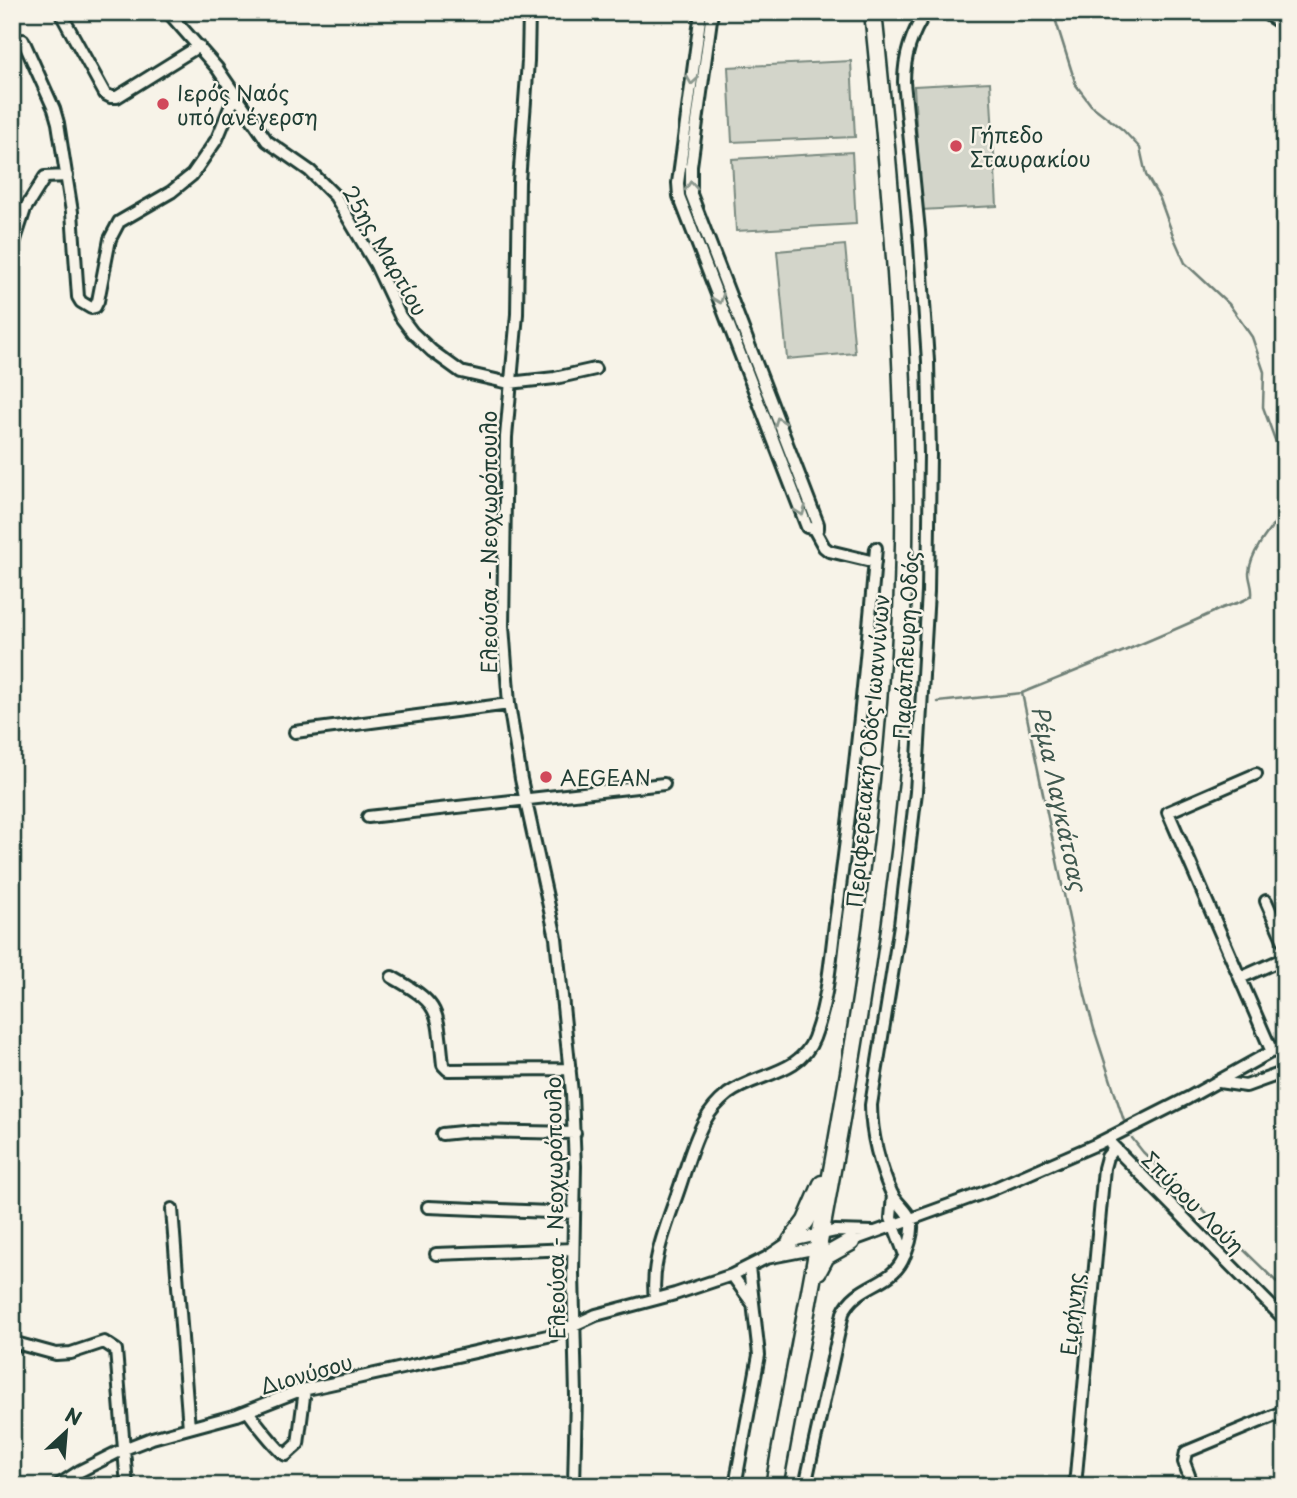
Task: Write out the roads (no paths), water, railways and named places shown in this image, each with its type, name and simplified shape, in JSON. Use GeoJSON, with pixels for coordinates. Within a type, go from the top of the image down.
{"type":"FeatureCollection","features":[{"type":"Feature","properties":{"kind":"highway","name":"Περιφερειακή Οδός Ιωαννίνων"},"geometry":{"type":"LineString","coordinates":[[774,1486],[864,986],[880,873],[895,722],[904,552],[904,429],[891,205],[873,12]]}},
{"type":"Feature","properties":{"kind":"highway"},"geometry":{"type":"LineString","coordinates":[[791,1241],[806,1221],[833,1163]]}},
{"type":"Feature","properties":{"kind":"highway"},"geometry":{"type":"LineString","coordinates":[[811,1286],[826,1256],[851,1242]]}},
{"type":"Feature","properties":{"kind":"street"},"geometry":{"type":"LineString","coordinates":[[60,12],[104,94],[110,97],[117,97],[199,46]]}},
{"type":"Feature","properties":{"kind":"street","name":"25ης Μαρτίου"},"geometry":{"type":"LineString","coordinates":[[168,12],[199,46],[270,145],[310,170],[335,196],[376,265],[397,311],[412,332],[432,351],[461,372],[509,383],[555,378],[595,369]]}},
{"type":"Feature","properties":{"kind":"street","name":"Ελεούσα - Νεοχωρόπουλο"},"geometry":{"type":"LineString","coordinates":[[529,12],[519,182],[517,314],[509,383],[504,646],[509,704],[524,800],[556,938],[570,1069],[575,1133],[574,1486]]}},
{"type":"Feature","properties":{"kind":"street"},"geometry":{"type":"LineString","coordinates":[[701,12],[678,191],[807,527],[814,529],[829,551],[875,562]]}},
{"type":"Feature","properties":{"kind":"street"},"geometry":{"type":"LineString","coordinates":[[712,12],[691,166],[691,198],[818,524],[818,528],[814,529]]}},
{"type":"Feature","properties":{"kind":"street","name":"Παράπλευρη Οδός"},"geometry":{"type":"LineString","coordinates":[[911,1220],[893,1195],[873,1133],[871,1105],[901,913],[917,782],[924,692],[930,520],[928,372],[922,267],[904,74],[909,45],[926,12]]}},
{"type":"Feature","properties":{"kind":"street"},"geometry":{"type":"LineString","coordinates":[[1263,12],[1285,26]]}},
{"type":"Feature","properties":{"kind":"street"},"geometry":{"type":"LineString","coordinates":[[23,40],[54,109],[67,176],[78,297],[84,305],[93,308],[99,298],[110,239],[115,227],[124,218],[171,192],[192,175],[217,139],[237,97]]}},
{"type":"Feature","properties":{"kind":"street"},"geometry":{"type":"LineString","coordinates":[[12,249],[25,209],[37,187],[45,177],[67,176]]}},
{"type":"Feature","properties":{"kind":"street"},"geometry":{"type":"LineString","coordinates":[[655,1299],[654,1279],[660,1248],[705,1120],[729,1094],[798,1060],[812,1044],[825,988],[856,767],[876,548]]}},
{"type":"Feature","properties":{"kind":"street"},"geometry":{"type":"LineString","coordinates":[[295,732],[509,704]]}},
{"type":"Feature","properties":{"kind":"street"},"geometry":{"type":"LineString","coordinates":[[1255,774],[1168,812],[1272,1052]]}},
{"type":"Feature","properties":{"kind":"street"},"geometry":{"type":"LineString","coordinates":[[368,817],[664,783]]}},
{"type":"Feature","properties":{"kind":"street"},"geometry":{"type":"LineString","coordinates":[[1266,901],[1285,944]]}},
{"type":"Feature","properties":{"kind":"street"},"geometry":{"type":"LineString","coordinates":[[1240,978],[1285,958]]}},
{"type":"Feature","properties":{"kind":"street"},"geometry":{"type":"LineString","coordinates":[[391,977],[421,994],[433,1006],[439,1027],[443,1065],[448,1070],[570,1069]]}},
{"type":"Feature","properties":{"kind":"street"},"geometry":{"type":"LineString","coordinates":[[766,1258],[791,1241],[851,1242],[991,1190],[1073,1155],[1111,1144],[1285,1044]]}},
{"type":"Feature","properties":{"kind":"street"},"geometry":{"type":"LineString","coordinates":[[1219,1082],[1246,1086],[1285,1072]]}},
{"type":"Feature","properties":{"kind":"street"},"geometry":{"type":"LineString","coordinates":[[442,1134],[471,1131],[575,1133]]}},
{"type":"Feature","properties":{"kind":"street","name":"Σπύρου Λούη"},"geometry":{"type":"LineString","coordinates":[[1111,1144],[1285,1320]]}},
{"type":"Feature","properties":{"kind":"street","name":"Ειρήνης"},"geometry":{"type":"LineString","coordinates":[[1075,1486],[1104,1168],[1111,1144]]}},
{"type":"Feature","properties":{"kind":"street","name":"Παράπλευρη Οδός"},"geometry":{"type":"LineString","coordinates":[[893,1195],[893,1226],[905,1255]]}},
{"type":"Feature","properties":{"kind":"street"},"geometry":{"type":"LineString","coordinates":[[428,1207],[574,1213]]}},
{"type":"Feature","properties":{"kind":"street"},"geometry":{"type":"LineString","coordinates":[[172,1209],[189,1427]]}},
{"type":"Feature","properties":{"kind":"street"},"geometry":{"type":"LineString","coordinates":[[805,1486],[843,1313],[856,1295],[895,1271],[910,1240],[911,1220]]}},
{"type":"Feature","properties":{"kind":"street"},"geometry":{"type":"LineString","coordinates":[[766,1258],[844,1230],[873,1232]]}},
{"type":"Feature","properties":{"kind":"street"},"geometry":{"type":"LineString","coordinates":[[436,1254],[573,1249]]}},
{"type":"Feature","properties":{"kind":"street","name":"Διονύσου"},"geometry":{"type":"LineString","coordinates":[[57,1486],[124,1449],[248,1411],[305,1389],[541,1338],[596,1315],[732,1275],[766,1258]]}},
{"type":"Feature","properties":{"kind":"street"},"geometry":{"type":"LineString","coordinates":[[735,1486],[760,1355],[749,1267]]}},
{"type":"Feature","properties":{"kind":"street"},"geometry":{"type":"LineString","coordinates":[[732,1275],[754,1307]]}},
{"type":"Feature","properties":{"kind":"street"},"geometry":{"type":"LineString","coordinates":[[12,1342],[56,1354],[71,1353],[104,1342],[116,1350],[128,1486]]}},
{"type":"Feature","properties":{"kind":"street"},"geometry":{"type":"LineString","coordinates":[[248,1411],[279,1452],[286,1455],[298,1444],[305,1389]]}},
{"type":"Feature","properties":{"kind":"street"},"geometry":{"type":"LineString","coordinates":[[1193,1486],[1184,1462],[1186,1452],[1285,1411]]}},
{"type":"Feature","properties":{"kind":"waterway","name":"Ρέμα Λαγκάτσας"},"geometry":{"type":"LineString","coordinates":[[1053,12],[1076,85],[1091,105],[1123,130],[1140,148],[1146,175],[1160,199],[1185,263],[1229,304],[1252,337],[1264,372],[1263,407],[1285,467]]}},
{"type":"Feature","properties":{"kind":"waterway","name":"Ρέμα Λαγκάτσας"},"geometry":{"type":"LineString","coordinates":[[1124,1121],[1085,995],[1022,693],[1248,598],[1252,595],[1249,573],[1253,556],[1285,510]]}},
{"type":"Feature","properties":{"kind":"waterway"},"geometry":{"type":"LineString","coordinates":[[938,702],[1022,693]]}},
{"type":"Feature","properties":{"kind":"waterway","name":"Ρέμα Λαγκάτσας"},"geometry":{"type":"LineString","coordinates":[[1132,1138],[1143,1152],[1285,1290]]}},
{"type":"Feature","properties":{"kind":"place","name":"Ιερός Ναός υπό ανέγερση"},"geometry":{"type":"Point","coordinates":[163,104]}},
{"type":"Feature","properties":{"kind":"place","name":"Γήπεδο Σταυρακίου"},"geometry":{"type":"Point","coordinates":[956,146]}},
{"type":"Feature","properties":{"kind":"place","name":"AEGEAN"},"geometry":{"type":"Point","coordinates":[546,777]}}]}
